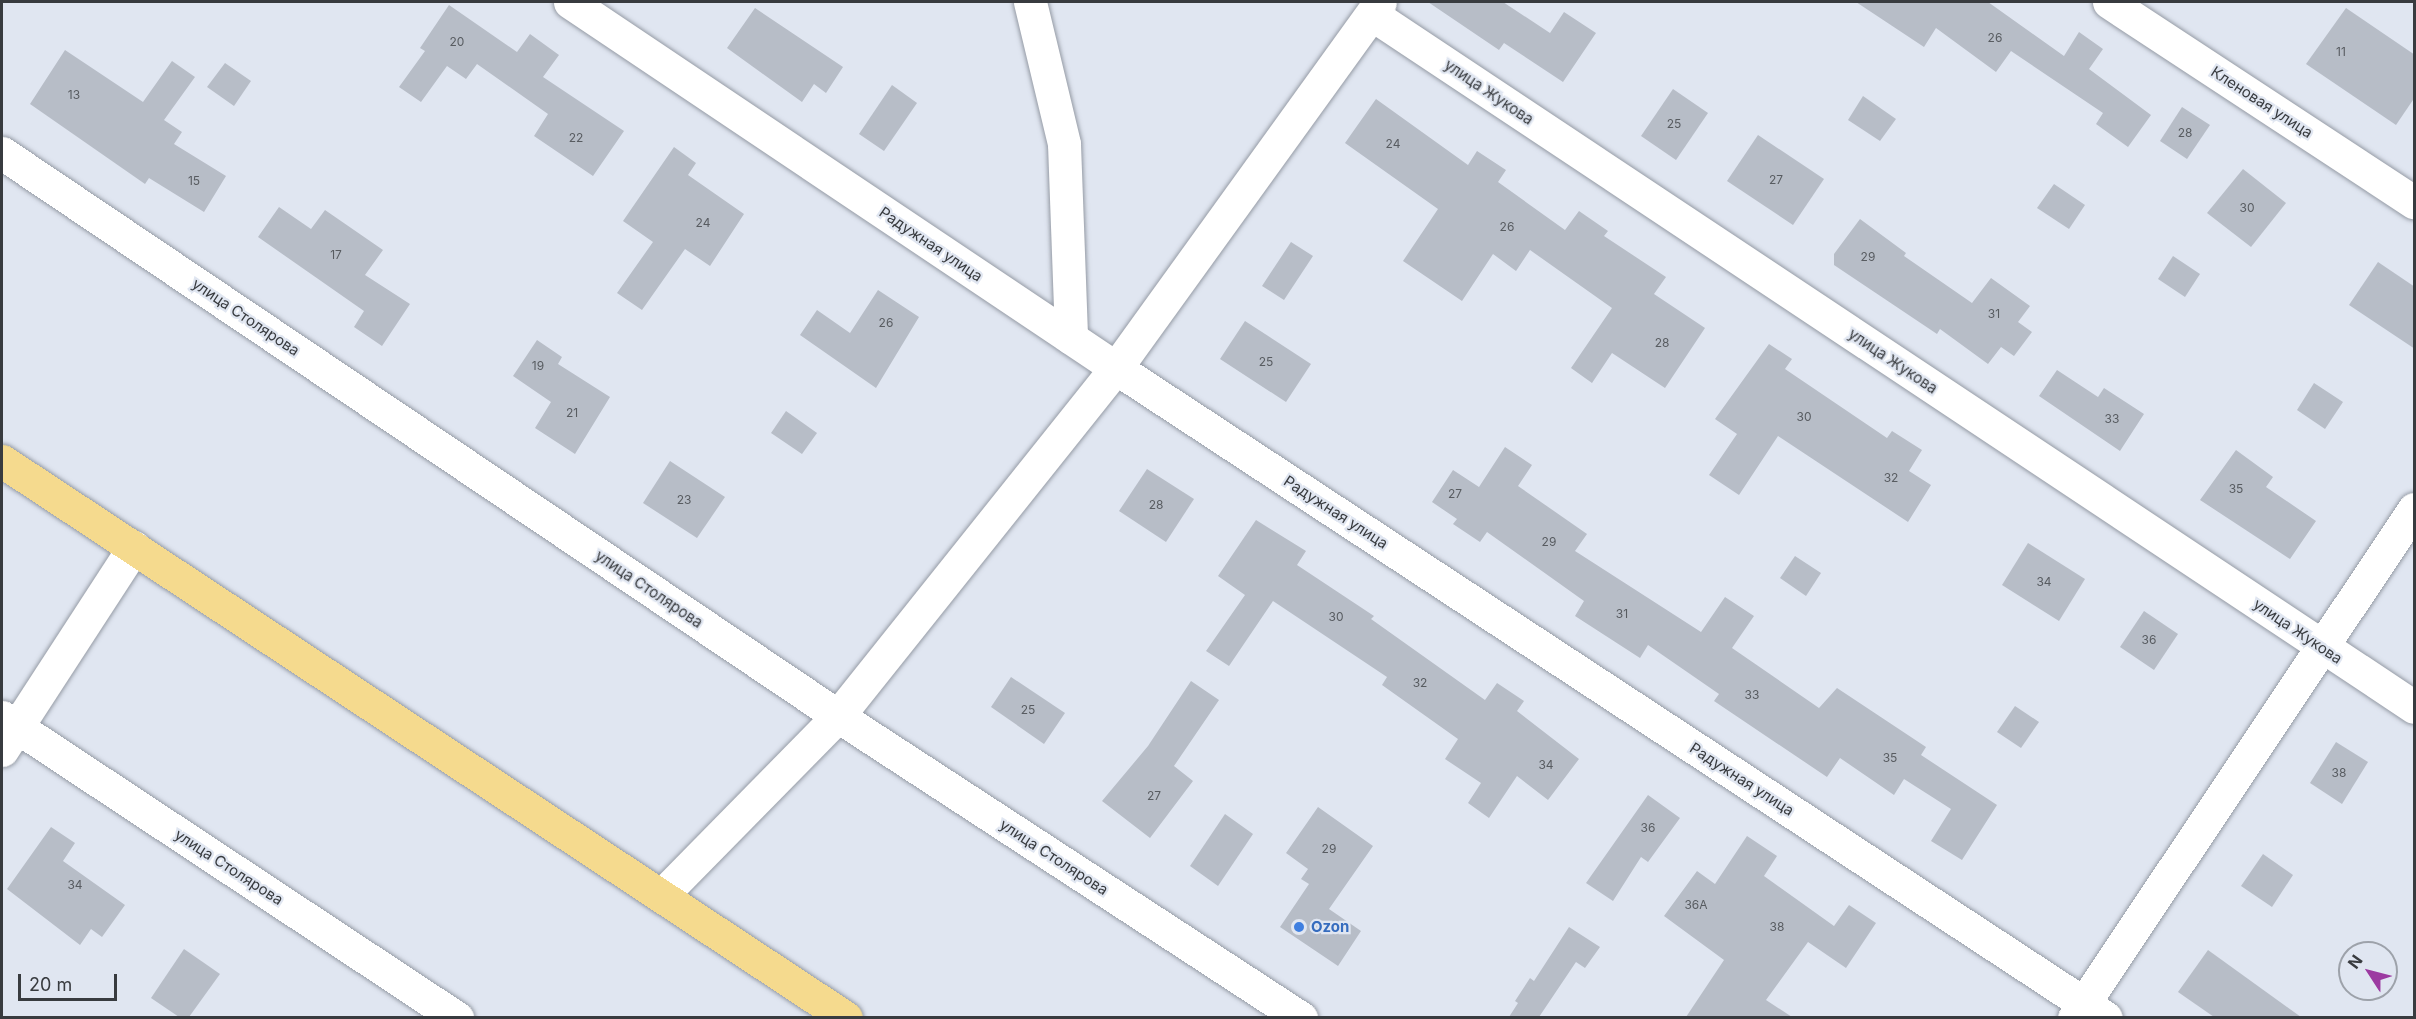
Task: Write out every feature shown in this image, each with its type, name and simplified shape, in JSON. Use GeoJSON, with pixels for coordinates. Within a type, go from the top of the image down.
{"type":"FeatureCollection","features":[{"type":"Feature","properties":{"kind":"main road"},"geometry":{"type":"LineString","coordinates":[[2,461],[846,1017]]}},
{"type":"Feature","properties":{"kind":"street","name":"Радужная улица"},"geometry":{"type":"LineString","coordinates":[[570,2],[1116,368],[2088,1013]]}},
{"type":"Feature","properties":{"kind":"street"},"geometry":{"type":"LineString","coordinates":[[1030,2],[1064,144],[1071,338]]}},
{"type":"Feature","properties":{"kind":"street","name":"Кленовая улица"},"geometry":{"type":"LineString","coordinates":[[2109,2],[2415,202]]}},
{"type":"Feature","properties":{"kind":"street"},"geometry":{"type":"LineString","coordinates":[[662,895],[838,716],[1116,368],[1376,8]]}},
{"type":"Feature","properties":{"kind":"street","name":"улица Жукова"},"geometry":{"type":"LineString","coordinates":[[1376,8],[2321,646],[2415,707]]}},
{"type":"Feature","properties":{"kind":"street","name":"улица Столярова"},"geometry":{"type":"LineString","coordinates":[[2,153],[838,716],[1301,1017]]}},
{"type":"Feature","properties":{"kind":"street"},"geometry":{"type":"LineString","coordinates":[[2088,1013],[2321,646],[2415,509]]}},
{"type":"Feature","properties":{"kind":"street"},"geometry":{"type":"LineString","coordinates":[[7,732],[134,547]]}},
{"type":"Feature","properties":{"kind":"street","name":"улица Столярова"},"geometry":{"type":"LineString","coordinates":[[7,732],[457,1017]]}},
{"type":"Feature","properties":{"kind":"building"},"geometry":{"type":"Polygon","coordinates":[[[1428,2],[1503,2],[1550,33],[1564,12],[1596,33],[1563,82],[1504,43],[1499,50],[1428,2]]]}},
{"type":"Feature","properties":{"kind":"building"},"geometry":{"type":"Polygon","coordinates":[[[1856,2],[1988,2],[2064,56],[2079,32],[2103,49],[2089,69],[2151,115],[2128,147],[2096,124],[2103,113],[2011,51],[1996,72],[1936,28],[1924,47],[1856,2]]]}},
{"type":"Feature","properties":{"kind":"building"},"geometry":{"type":"Polygon","coordinates":[[[449,5],[517,52],[530,34],[559,55],[543,77],[624,131],[593,176],[534,136],[548,114],[477,64],[466,79],[447,66],[421,102],[399,87],[425,51],[420,48],[449,5]]]}},
{"type":"Feature","properties":{"kind":"building"},"geometry":{"type":"Polygon","coordinates":[[[755,8],[843,67],[826,93],[814,84],[802,102],[727,48],[755,8]]]}},
{"type":"Feature","properties":{"kind":"building"},"geometry":{"type":"Polygon","coordinates":[[[2346,8],[2415,55],[2415,97],[2396,125],[2306,64],[2346,8]]]}},
{"type":"Feature","properties":{"kind":"building"},"geometry":{"type":"Polygon","coordinates":[[[65,50],[143,102],[172,61],[195,77],[164,120],[182,132],[174,144],[226,176],[204,212],[149,178],[145,184],[30,104],[65,50]]]}},
{"type":"Feature","properties":{"kind":"building"},"geometry":{"type":"Polygon","coordinates":[[[225,63],[251,81],[234,106],[207,87],[225,63]]]}},
{"type":"Feature","properties":{"kind":"building"},"geometry":{"type":"Polygon","coordinates":[[[892,85],[917,103],[884,151],[859,134],[892,85]]]}},
{"type":"Feature","properties":{"kind":"building"},"geometry":{"type":"Polygon","coordinates":[[[1673,89],[1708,113],[1676,160],[1641,136],[1673,89]]]}},
{"type":"Feature","properties":{"kind":"building"},"geometry":{"type":"Polygon","coordinates":[[[1863,96],[1896,119],[1880,141],[1848,120],[1863,96]]]}},
{"type":"Feature","properties":{"kind":"building"},"geometry":{"type":"Polygon","coordinates":[[[1376,99],[1468,165],[1477,151],[1506,170],[1498,182],[1565,230],[1579,211],[1608,231],[1604,236],[1666,277],[1654,294],[1705,328],[1665,388],[1612,353],[1592,383],[1571,368],[1612,308],[1530,250],[1516,271],[1493,254],[1462,301],[1403,261],[1438,209],[1345,143],[1376,99]]]}},
{"type":"Feature","properties":{"kind":"building"},"geometry":{"type":"Polygon","coordinates":[[[2182,107],[2210,125],[2187,159],[2160,141],[2182,107]]]}},
{"type":"Feature","properties":{"kind":"building"},"geometry":{"type":"Polygon","coordinates":[[[1758,135],[1824,179],[1793,225],[1727,181],[1758,135]]]}},
{"type":"Feature","properties":{"kind":"building"},"geometry":{"type":"Polygon","coordinates":[[[674,147],[696,163],[688,175],[744,214],[710,266],[685,249],[642,310],[617,293],[653,242],[623,221],[674,147]]]}},
{"type":"Feature","properties":{"kind":"building"},"geometry":{"type":"Polygon","coordinates":[[[2243,169],[2286,203],[2251,247],[2207,213],[2243,169]]]}},
{"type":"Feature","properties":{"kind":"building"},"geometry":{"type":"Polygon","coordinates":[[[2054,184],[2085,205],[2069,229],[2037,208],[2054,184]]]}},
{"type":"Feature","properties":{"kind":"building"},"geometry":{"type":"Polygon","coordinates":[[[279,207],[311,229],[325,210],[383,250],[365,275],[410,304],[382,346],[354,327],[364,311],[258,237],[279,207]]]}},
{"type":"Feature","properties":{"kind":"building"},"geometry":{"type":"Polygon","coordinates":[[[1860,219],[1906,253],[1904,256],[1972,303],[1991,278],[2030,306],[2018,322],[2032,332],[2014,356],[2001,347],[1988,364],[1940,329],[1937,334],[1834,265],[1834,254],[1860,219]]]}},
{"type":"Feature","properties":{"kind":"building"},"geometry":{"type":"Polygon","coordinates":[[[1291,242],[1313,256],[1284,300],[1262,286],[1291,242]]]}},
{"type":"Feature","properties":{"kind":"building"},"geometry":{"type":"Polygon","coordinates":[[[2173,256],[2200,274],[2185,297],[2158,279],[2173,256]]]}},
{"type":"Feature","properties":{"kind":"building"},"geometry":{"type":"Polygon","coordinates":[[[2378,262],[2415,287],[2415,349],[2349,305],[2378,262]]]}},
{"type":"Feature","properties":{"kind":"building"},"geometry":{"type":"Polygon","coordinates":[[[878,290],[919,317],[876,388],[800,335],[817,310],[850,333],[878,290]]]}},
{"type":"Feature","properties":{"kind":"building"},"geometry":{"type":"Polygon","coordinates":[[[1245,321],[1311,364],[1286,402],[1220,359],[1245,321]]]}},
{"type":"Feature","properties":{"kind":"building"},"geometry":{"type":"Polygon","coordinates":[[[537,340],[562,357],[558,364],[610,397],[575,454],[535,428],[551,402],[513,376],[537,340]]]}},
{"type":"Feature","properties":{"kind":"building"},"geometry":{"type":"Polygon","coordinates":[[[1769,344],[1792,359],[1785,369],[1887,438],[1892,431],[1922,450],[1909,471],[1931,485],[1908,522],[1778,436],[1739,495],[1709,475],[1737,434],[1715,419],[1769,344]]]}},
{"type":"Feature","properties":{"kind":"building"},"geometry":{"type":"Polygon","coordinates":[[[2057,370],[2098,397],[2104,388],[2144,414],[2120,451],[2039,396],[2057,370]]]}},
{"type":"Feature","properties":{"kind":"building"},"geometry":{"type":"Polygon","coordinates":[[[2314,383],[2343,402],[2325,429],[2297,410],[2314,383]]]}},
{"type":"Feature","properties":{"kind":"building"},"geometry":{"type":"Polygon","coordinates":[[[786,411],[817,433],[802,454],[771,433],[786,411]]]}},
{"type":"Feature","properties":{"kind":"building"},"geometry":{"type":"Polygon","coordinates":[[[1505,447],[1532,465],[1518,486],[1587,534],[1575,551],[1701,632],[1725,597],[1754,616],[1732,648],[1819,708],[1837,688],[1926,747],[1921,755],[1997,805],[1962,860],[1931,841],[1951,809],[1904,779],[1894,795],[1840,758],[1827,777],[1714,701],[1719,694],[1648,645],[1640,658],[1575,616],[1584,601],[1487,532],[1480,542],[1453,524],[1457,519],[1432,502],[1453,470],[1479,487],[1505,447]]]}},
{"type":"Feature","properties":{"kind":"building"},"geometry":{"type":"Polygon","coordinates":[[[2236,450],[2273,477],[2266,487],[2316,521],[2290,559],[2200,500],[2236,450]]]}},
{"type":"Feature","properties":{"kind":"building"},"geometry":{"type":"Polygon","coordinates":[[[670,461],[725,497],[697,538],[643,503],[670,461]]]}},
{"type":"Feature","properties":{"kind":"building"},"geometry":{"type":"Polygon","coordinates":[[[1147,469],[1194,499],[1166,542],[1119,511],[1147,469]]]}},
{"type":"Feature","properties":{"kind":"building"},"geometry":{"type":"Polygon","coordinates":[[[1256,520],[1306,551],[1297,565],[1374,616],[1371,619],[1485,700],[1497,683],[1524,701],[1517,711],[1579,759],[1548,800],[1517,776],[1489,818],[1468,803],[1481,783],[1445,759],[1458,739],[1382,685],[1387,677],[1273,601],[1229,666],[1206,651],[1245,595],[1218,576],[1256,520]]]}},
{"type":"Feature","properties":{"kind":"building"},"geometry":{"type":"Polygon","coordinates":[[[2028,543],[2085,579],[2059,621],[2002,585],[2028,543]]]}},
{"type":"Feature","properties":{"kind":"building"},"geometry":{"type":"Polygon","coordinates":[[[1795,556],[1821,573],[1806,596],[1780,578],[1795,556]]]}},
{"type":"Feature","properties":{"kind":"building"},"geometry":{"type":"Polygon","coordinates":[[[2144,611],[2178,634],[2154,670],[2120,647],[2144,611]]]}},
{"type":"Feature","properties":{"kind":"building"},"geometry":{"type":"Polygon","coordinates":[[[1011,677],[1065,713],[1044,744],[991,707],[1011,677]]]}},
{"type":"Feature","properties":{"kind":"building"},"geometry":{"type":"Polygon","coordinates":[[[1191,681],[1219,700],[1174,766],[1193,781],[1150,838],[1102,801],[1148,746],[1191,681]]]}},
{"type":"Feature","properties":{"kind":"building"},"geometry":{"type":"Polygon","coordinates":[[[2015,706],[2039,722],[2021,748],[1997,732],[2015,706]]]}},
{"type":"Feature","properties":{"kind":"building"},"geometry":{"type":"Polygon","coordinates":[[[2336,742],[2368,762],[2342,804],[2310,783],[2336,742]]]}},
{"type":"Feature","properties":{"kind":"building"},"geometry":{"type":"Polygon","coordinates":[[[1648,795],[1680,818],[1648,862],[1641,857],[1613,901],[1586,883],[1648,795]]]}},
{"type":"Feature","properties":{"kind":"building"},"geometry":{"type":"Polygon","coordinates":[[[1318,807],[1373,846],[1329,909],[1361,931],[1338,966],[1280,927],[1309,884],[1301,879],[1308,869],[1286,853],[1318,807]]]}},
{"type":"Feature","properties":{"kind":"building"},"geometry":{"type":"Polygon","coordinates":[[[1225,814],[1253,834],[1218,886],[1190,866],[1225,814]]]}},
{"type":"Feature","properties":{"kind":"building"},"geometry":{"type":"Polygon","coordinates":[[[51,827],[75,843],[63,861],[125,905],[102,937],[91,929],[80,945],[7,889],[51,827]]]}},
{"type":"Feature","properties":{"kind":"building"},"geometry":{"type":"Polygon","coordinates":[[[1747,836],[1777,856],[1764,876],[1834,926],[1849,905],[1876,923],[1846,968],[1808,942],[1766,1000],[1792,1017],[1686,1017],[1724,960],[1664,916],[1697,871],[1715,884],[1747,836]]]}},
{"type":"Feature","properties":{"kind":"building"},"geometry":{"type":"Polygon","coordinates":[[[2263,854],[2293,875],[2272,907],[2241,886],[2263,854]]]}},
{"type":"Feature","properties":{"kind":"building"},"geometry":{"type":"Polygon","coordinates":[[[1569,927],[1600,947],[1585,968],[1576,962],[1539,1017],[1509,1017],[1518,1003],[1515,1001],[1530,978],[1534,981],[1569,927]]]}},
{"type":"Feature","properties":{"kind":"building"},"geometry":{"type":"Polygon","coordinates":[[[184,949],[220,974],[189,1017],[179,1017],[151,998],[184,949]]]}},
{"type":"Feature","properties":{"kind":"building"},"geometry":{"type":"Polygon","coordinates":[[[2208,950],[2301,1017],[2214,1017],[2178,992],[2208,950]]]}},
{"type":"Feature","properties":{"kind":"place","name":"Ozon"},"geometry":{"type":"Point","coordinates":[1299,927]}}]}
